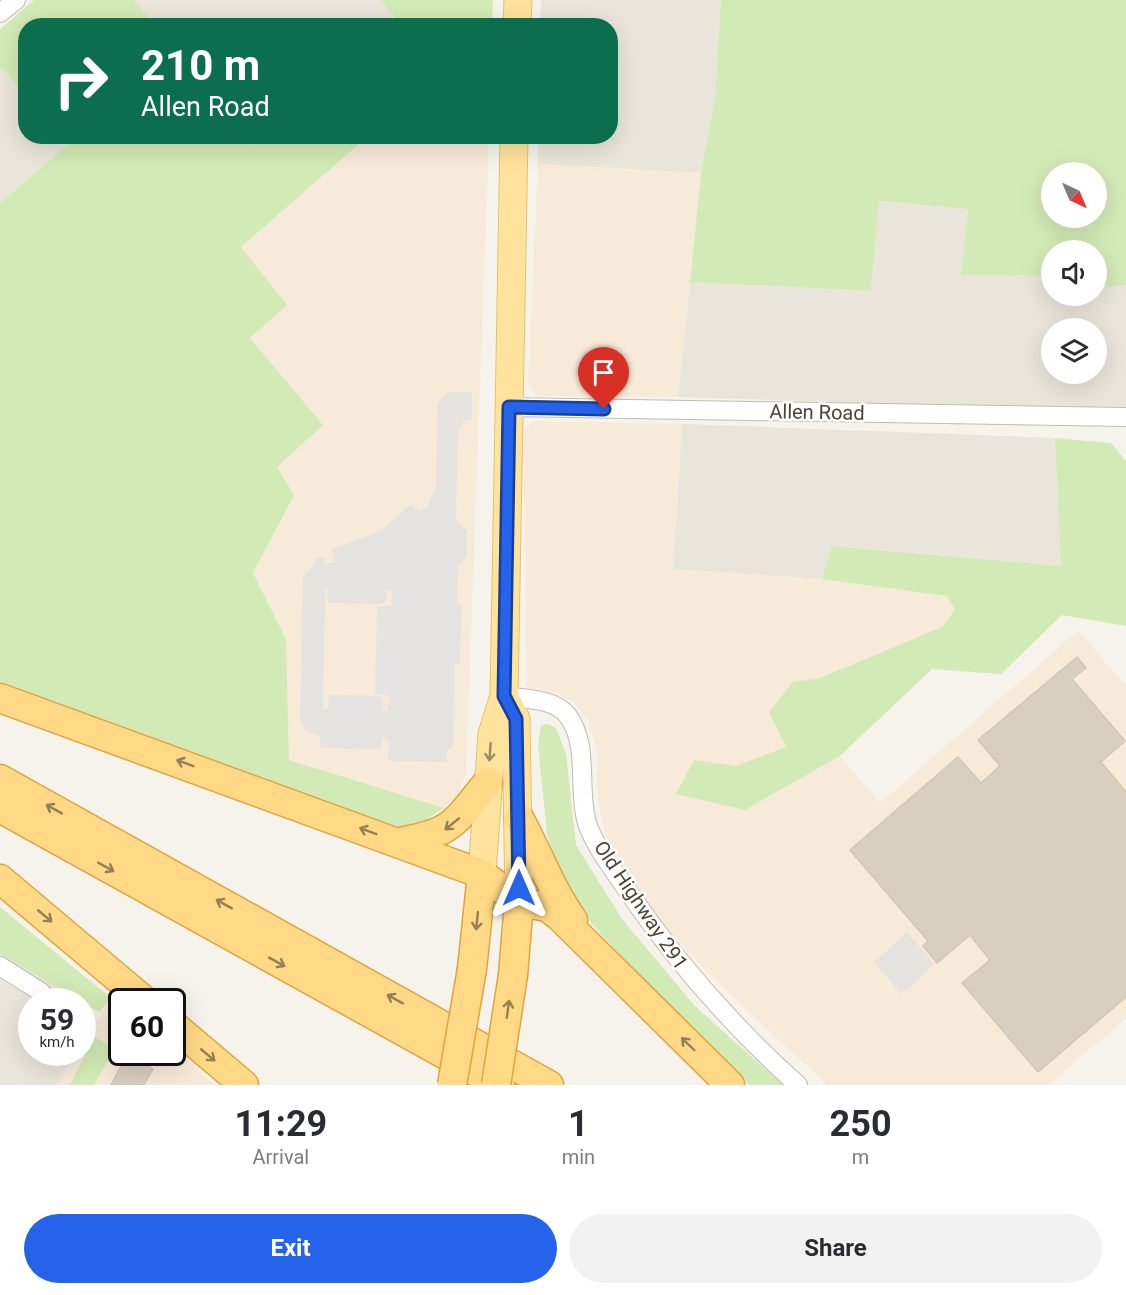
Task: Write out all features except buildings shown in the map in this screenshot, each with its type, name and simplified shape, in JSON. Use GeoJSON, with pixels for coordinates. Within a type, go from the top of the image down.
{"type":"FeatureCollection","features":[{"type":"Feature","properties":{"kind":"highway"},"geometry":{"type":"LineString","coordinates":[[0,698],[400,842],[482,874],[519,902],[547,907],[595,951],[730,1085]]}},
{"type":"Feature","properties":{"kind":"highway"},"geometry":{"type":"LineString","coordinates":[[0,779],[549,1085]]}},
{"type":"Feature","properties":{"kind":"highway"},"geometry":{"type":"LineString","coordinates":[[400,842],[441,832],[454,825],[488,782]]}},
{"type":"Feature","properties":{"kind":"highway"},"geometry":{"type":"LineString","coordinates":[[0,808],[498,1085],[513,975],[519,902]]}},
{"type":"Feature","properties":{"kind":"highway"},"geometry":{"type":"LineString","coordinates":[[519,818],[538,852],[555,893],[595,951]]}},
{"type":"Feature","properties":{"kind":"highway"},"geometry":{"type":"LineString","coordinates":[[452,1085],[472,969],[482,874]]}},
{"type":"Feature","properties":{"kind":"highway"},"geometry":{"type":"LineString","coordinates":[[0,879],[129,988]]}},
{"type":"Feature","properties":{"kind":"highway"},"geometry":{"type":"LineString","coordinates":[[186,1036],[244,1085]]}},
{"type":"Feature","properties":{"kind":"main road"},"geometry":{"type":"LineString","coordinates":[[517,18],[518,0]]}},
{"type":"Feature","properties":{"kind":"main road"},"geometry":{"type":"LineString","coordinates":[[482,874],[492,734],[504,696],[514,144]]}},
{"type":"Feature","properties":{"kind":"main road"},"geometry":{"type":"LineString","coordinates":[[504,696],[516,719],[519,902]]}},
{"type":"Feature","properties":{"kind":"street"},"geometry":{"type":"LineString","coordinates":[[0,14],[16,0]]}},
{"type":"Feature","properties":{"kind":"street","name":"Allen Road"},"geometry":{"type":"LineString","coordinates":[[509,407],[1126,417]]}},
{"type":"Feature","properties":{"kind":"street","name":"Old Highway 291"},"geometry":{"type":"LineString","coordinates":[[504,696],[550,704],[560,708],[568,717],[575,729],[580,750],[587,823],[597,844],[659,937],[693,980],[729,1020],[798,1085]]}},
{"type":"Feature","properties":{"kind":"street"},"geometry":{"type":"LineString","coordinates":[[0,966],[35,988]]}},
{"type":"Feature","properties":{"kind":"shaded area"},"geometry":{"type":"Polygon","coordinates":[[[134,0],[380,0],[395,18],[149,18],[134,0]]]}},
{"type":"Feature","properties":{"kind":"shaded area"},"geometry":{"type":"Polygon","coordinates":[[[541,0],[721,0],[715,97],[701,173],[538,164],[538,144],[618,144],[618,18],[540,18],[541,0]]]}},
{"type":"Feature","properties":{"kind":"shaded area"},"geometry":{"type":"Polygon","coordinates":[[[0,66],[18,87],[18,144],[68,144],[0,203],[0,66]]]}},
{"type":"Feature","properties":{"kind":"shaded area"},"geometry":{"type":"Polygon","coordinates":[[[359,144],[489,144],[466,773],[458,794],[444,808],[289,760],[286,639],[253,573],[294,495],[276,467],[323,425],[250,338],[241,247],[359,144]]]}},
{"type":"Feature","properties":{"kind":"shaded area"},"geometry":{"type":"Polygon","coordinates":[[[538,164],[701,173],[678,397],[536,396],[528,384],[538,164]]]}},
{"type":"Feature","properties":{"kind":"shaded area"},"geometry":{"type":"Polygon","coordinates":[[[878,201],[968,209],[961,275],[1041,276],[1041,306],[1107,306],[1107,287],[1126,285],[1126,411],[678,397],[690,282],[869,291],[878,201]]]}},
{"type":"Feature","properties":{"kind":"shaded area"},"geometry":{"type":"Polygon","coordinates":[[[450,392],[472,392],[472,419],[464,421],[458,432],[456,515],[458,523],[467,530],[467,555],[458,567],[457,602],[461,604],[460,664],[455,664],[453,745],[447,751],[447,762],[388,761],[389,741],[386,737],[382,738],[381,749],[321,748],[320,737],[306,731],[300,717],[303,577],[315,563],[316,558],[324,558],[326,563],[334,563],[332,549],[381,531],[411,504],[419,512],[428,505],[436,485],[437,405],[444,395],[450,392]],[[327,588],[325,590],[323,709],[328,709],[329,695],[378,696],[383,699],[383,710],[387,712],[390,696],[375,694],[377,607],[391,606],[392,591],[387,590],[386,601],[380,604],[328,603],[327,588]]]}},
{"type":"Feature","properties":{"kind":"shaded area"},"geometry":{"type":"Polygon","coordinates":[[[533,421],[682,424],[673,569],[822,579],[948,596],[955,608],[942,627],[820,678],[793,682],[786,747],[736,766],[694,760],[676,794],[745,810],[840,756],[880,803],[1078,631],[1126,686],[1126,1018],[1048,1085],[827,1085],[714,979],[656,917],[606,837],[598,802],[596,749],[588,720],[573,702],[550,690],[527,687],[523,432],[533,421]]]}},
{"type":"Feature","properties":{"kind":"shaded area"},"geometry":{"type":"Polygon","coordinates":[[[682,424],[1055,438],[1061,566],[833,546],[822,579],[673,569],[682,424]]]}},
{"type":"Feature","properties":{"kind":"shaded area"},"geometry":{"type":"Polygon","coordinates":[[[907,932],[934,964],[910,988],[900,993],[874,962],[907,932]]]}},
{"type":"Feature","properties":{"kind":"shaded area"},"geometry":{"type":"Polygon","coordinates":[[[0,954],[58,988],[18,988],[18,1066],[67,1066],[56,1085],[0,1085],[0,954]]]}},
{"type":"Feature","properties":{"kind":"shaded area"},"geometry":{"type":"Polygon","coordinates":[[[108,1003],[108,1066],[186,1066],[186,1060],[215,1085],[56,1085],[67,1066],[96,1066],[96,1021],[108,1003]]]}},
{"type":"Feature","properties":{"kind":"green space"},"geometry":{"type":"Polygon","coordinates":[[[34,0],[134,0],[149,18],[18,18],[18,87],[0,66],[0,29],[34,0]]]}},
{"type":"Feature","properties":{"kind":"green space"},"geometry":{"type":"Polygon","coordinates":[[[380,0],[493,0],[492,18],[395,18],[380,0]]]}},
{"type":"Feature","properties":{"kind":"green space"},"geometry":{"type":"Polygon","coordinates":[[[721,0],[1126,0],[1126,285],[1107,287],[1107,240],[1041,240],[1041,276],[961,275],[968,209],[879,201],[870,291],[690,282],[701,173],[715,97],[721,0]]]}},
{"type":"Feature","properties":{"kind":"green space"},"geometry":{"type":"Polygon","coordinates":[[[359,144],[241,247],[287,305],[250,338],[323,425],[277,467],[294,495],[253,573],[286,639],[289,760],[444,808],[412,829],[385,824],[0,682],[0,203],[67,145],[359,144]]]}},
{"type":"Feature","properties":{"kind":"green space"},"geometry":{"type":"Polygon","coordinates":[[[1055,438],[1111,443],[1126,461],[1126,626],[1062,615],[1001,674],[932,669],[840,756],[745,810],[676,794],[694,760],[736,766],[786,747],[769,712],[793,682],[820,678],[942,627],[955,609],[947,596],[822,579],[832,546],[1061,566],[1055,438]]]}},
{"type":"Feature","properties":{"kind":"green space"},"geometry":{"type":"Polygon","coordinates":[[[548,724],[556,728],[566,754],[576,845],[622,919],[695,1006],[783,1085],[749,1085],[674,1014],[591,923],[564,883],[547,835],[538,745],[541,725],[548,724]]]}},
{"type":"Feature","properties":{"kind":"green space"},"geometry":{"type":"Polygon","coordinates":[[[0,907],[108,996],[108,1002],[99,1012],[96,1010],[96,988],[58,988],[0,954],[0,907]]]}},
{"type":"Feature","properties":{"kind":"green space"},"geometry":{"type":"Polygon","coordinates":[[[96,1038],[108,1044],[108,1060],[94,1085],[70,1085],[80,1066],[96,1066],[96,1038]]]}},
{"type":"Feature","properties":{"kind":"route"},"geometry":{"type":"LineString","coordinates":[[519,888],[516,719],[504,696],[509,407],[604,409]]}}]}
